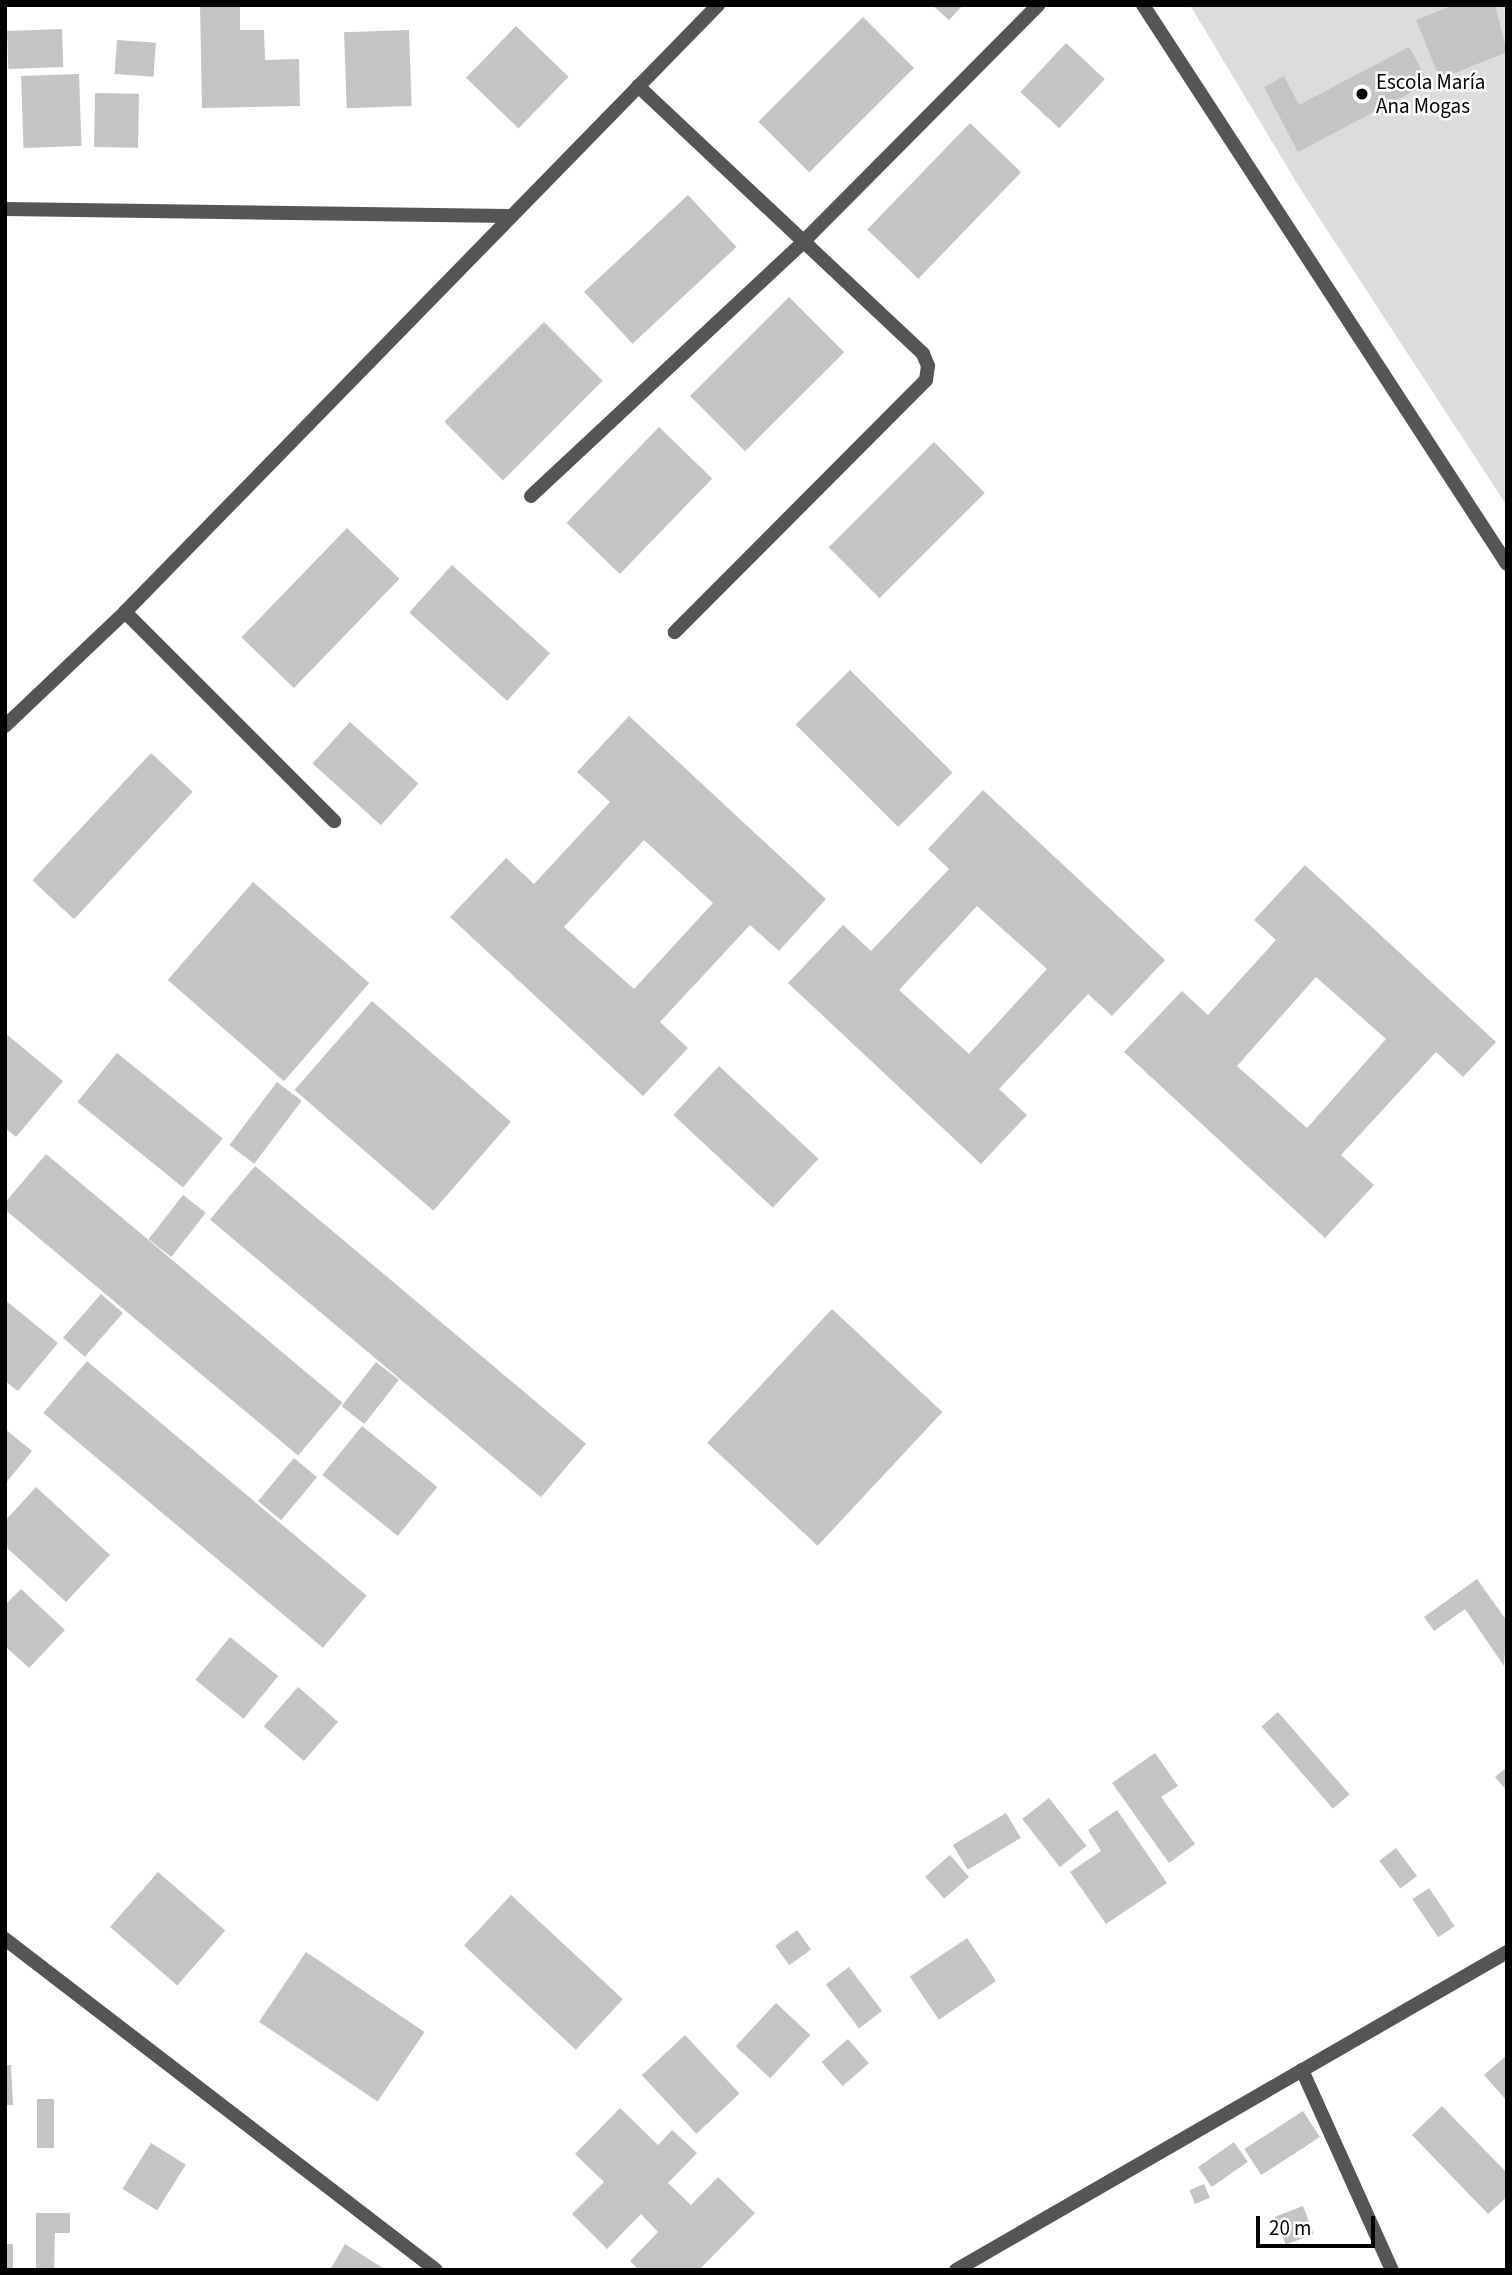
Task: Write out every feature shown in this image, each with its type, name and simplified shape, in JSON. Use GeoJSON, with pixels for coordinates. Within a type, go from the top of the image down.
{"type":"FeatureCollection","features":[{"type":"Feature","properties":{"kind":"street"},"geometry":{"type":"LineString","coordinates":[[5,726],[125,612],[508,216],[718,5]]}},
{"type":"Feature","properties":{"kind":"street"},"geometry":{"type":"LineString","coordinates":[[531,496],[803,242],[1038,5]]}},
{"type":"Feature","properties":{"kind":"street"},"geometry":{"type":"LineString","coordinates":[[1143,5],[1507,564]]}},
{"type":"Feature","properties":{"kind":"street"},"geometry":{"type":"LineString","coordinates":[[638,86],[923,354],[926,380],[676,632]]}},
{"type":"Feature","properties":{"kind":"street"},"geometry":{"type":"LineString","coordinates":[[5,209],[508,216]]}},
{"type":"Feature","properties":{"kind":"street"},"geometry":{"type":"LineString","coordinates":[[125,612],[334,821]]}},
{"type":"Feature","properties":{"kind":"street"},"geometry":{"type":"LineString","coordinates":[[5,1939],[436,2270]]}},
{"type":"Feature","properties":{"kind":"street"},"geometry":{"type":"LineString","coordinates":[[956,2270],[1507,1952]]}},
{"type":"Feature","properties":{"kind":"street"},"geometry":{"type":"LineString","coordinates":[[1302,2070],[1392,2270]]}},
{"type":"Feature","properties":{"kind":"shaded area"},"geometry":{"type":"Polygon","coordinates":[[[1190,5],[1507,5],[1507,506],[1301,190],[1190,5]]]}},
{"type":"Feature","properties":{"kind":"building"},"geometry":{"type":"Polygon","coordinates":[[[200,5],[240,5],[240,30],[264,30],[265,60],[299,59],[300,106],[202,108],[200,5]]]}},
{"type":"Feature","properties":{"kind":"building"},"geometry":{"type":"Polygon","coordinates":[[[932,5],[963,5],[949,20],[932,5]]]}},
{"type":"Feature","properties":{"kind":"building"},"geometry":{"type":"Polygon","coordinates":[[[1453,5],[1495,5],[1507,52],[1440,79],[1416,20],[1453,5]]]}},
{"type":"Feature","properties":{"kind":"building"},"geometry":{"type":"Polygon","coordinates":[[[863,17],[914,68],[809,173],[758,122],[863,17]]]}},
{"type":"Feature","properties":{"kind":"building"},"geometry":{"type":"Polygon","coordinates":[[[516,26],[569,77],[518,129],[466,78],[516,26]]]}},
{"type":"Feature","properties":{"kind":"building"},"geometry":{"type":"Polygon","coordinates":[[[62,29],[63,67],[8,69],[7,31],[62,29]]]}},
{"type":"Feature","properties":{"kind":"building"},"geometry":{"type":"Polygon","coordinates":[[[409,30],[412,106],[347,108],[344,32],[409,30]]]}},
{"type":"Feature","properties":{"kind":"building"},"geometry":{"type":"Polygon","coordinates":[[[117,40],[156,43],[154,77],[115,74],[117,40]]]}},
{"type":"Feature","properties":{"kind":"building"},"geometry":{"type":"Polygon","coordinates":[[[1066,43],[1105,79],[1059,128],[1020,92],[1066,43]]]}},
{"type":"Feature","properties":{"kind":"building"},"geometry":{"type":"Polygon","coordinates":[[[1409,47],[1429,83],[1298,152],[1264,87],[1284,76],[1299,105],[1409,47]]]}},
{"type":"Feature","properties":{"kind":"building"},"geometry":{"type":"Polygon","coordinates":[[[79,74],[82,146],[24,148],[21,76],[79,74]]]}},
{"type":"Feature","properties":{"kind":"building"},"geometry":{"type":"Polygon","coordinates":[[[95,93],[139,94],[138,148],[94,147],[95,93]]]}},
{"type":"Feature","properties":{"kind":"building"},"geometry":{"type":"Polygon","coordinates":[[[970,123],[1021,172],[918,279],[867,229],[970,123]]]}},
{"type":"Feature","properties":{"kind":"building"},"geometry":{"type":"Polygon","coordinates":[[[688,195],[736,247],[633,344],[584,292],[688,195]]]}},
{"type":"Feature","properties":{"kind":"building"},"geometry":{"type":"Polygon","coordinates":[[[789,297],[844,352],[745,451],[690,396],[789,297]]]}},
{"type":"Feature","properties":{"kind":"building"},"geometry":{"type":"Polygon","coordinates":[[[544,322],[603,381],[503,480],[444,422],[544,322]]]}},
{"type":"Feature","properties":{"kind":"building"},"geometry":{"type":"Polygon","coordinates":[[[659,427],[712,478],[620,574],[567,523],[659,427]]]}},
{"type":"Feature","properties":{"kind":"building"},"geometry":{"type":"Polygon","coordinates":[[[934,442],[985,493],[880,598],[829,547],[934,442]]]}},
{"type":"Feature","properties":{"kind":"building"},"geometry":{"type":"Polygon","coordinates":[[[347,528],[400,579],[294,688],[241,637],[347,528]]]}},
{"type":"Feature","properties":{"kind":"building"},"geometry":{"type":"Polygon","coordinates":[[[452,565],[550,653],[507,701],[409,613],[452,565]]]}},
{"type":"Feature","properties":{"kind":"building"},"geometry":{"type":"Polygon","coordinates":[[[850,670],[953,773],[898,827],[796,724],[850,670]]]}},
{"type":"Feature","properties":{"kind":"building"},"geometry":{"type":"Polygon","coordinates":[[[629,716],[826,899],[779,951],[750,925],[660,1022],[688,1048],[643,1096],[450,917],[506,858],[534,884],[610,802],[577,772],[629,716]],[[644,840],[564,927],[634,989],[713,903],[644,840]]]}},
{"type":"Feature","properties":{"kind":"building"},"geometry":{"type":"Polygon","coordinates":[[[350,722],[418,784],[381,825],[313,764],[350,722]]]}},
{"type":"Feature","properties":{"kind":"building"},"geometry":{"type":"Polygon","coordinates":[[[151,753],[193,792],[74,919],[32,880],[151,753]]]}},
{"type":"Feature","properties":{"kind":"building"},"geometry":{"type":"Polygon","coordinates":[[[983,790],[1165,960],[1112,1016],[1088,994],[999,1089],[1027,1115],[981,1164],[788,983],[843,925],[871,951],[949,869],[928,849],[983,790]],[[977,906],[899,990],[969,1054],[1047,969],[977,906]]]}},
{"type":"Feature","properties":{"kind":"building"},"geometry":{"type":"Polygon","coordinates":[[[1305,865],[1496,1042],[1463,1077],[1436,1052],[1341,1155],[1374,1185],[1325,1238],[1124,1052],[1182,991],[1208,1015],[1276,940],[1254,920],[1305,865]],[[1316,977],[1237,1066],[1307,1128],[1386,1039],[1316,977]]]}},
{"type":"Feature","properties":{"kind":"building"},"geometry":{"type":"Polygon","coordinates":[[[253,882],[369,983],[284,1081],[168,980],[253,882]]]}},
{"type":"Feature","properties":{"kind":"building"},"geometry":{"type":"Polygon","coordinates":[[[372,1001],[511,1122],[433,1211],[295,1090],[372,1001]]]}},
{"type":"Feature","properties":{"kind":"building"},"geometry":{"type":"Polygon","coordinates":[[[5,1033],[63,1081],[16,1137],[5,1128],[5,1033]]]}},
{"type":"Feature","properties":{"kind":"building"},"geometry":{"type":"Polygon","coordinates":[[[117,1053],[223,1139],[183,1188],[77,1102],[117,1053]]]}},
{"type":"Feature","properties":{"kind":"building"},"geometry":{"type":"Polygon","coordinates":[[[719,1066],[818,1159],[773,1208],[673,1115],[719,1066]]]}},
{"type":"Feature","properties":{"kind":"building"},"geometry":{"type":"Polygon","coordinates":[[[277,1082],[302,1101],[254,1164],[229,1145],[277,1082]]]}},
{"type":"Feature","properties":{"kind":"building"},"geometry":{"type":"Polygon","coordinates":[[[46,1154],[342,1403],[298,1456],[5,1210],[5,1203],[46,1154]]]}},
{"type":"Feature","properties":{"kind":"building"},"geometry":{"type":"Polygon","coordinates":[[[255,1166],[586,1444],[541,1497],[210,1220],[255,1166]]]}},
{"type":"Feature","properties":{"kind":"building"},"geometry":{"type":"Polygon","coordinates":[[[183,1195],[206,1213],[171,1257],[149,1239],[183,1195]]]}},
{"type":"Feature","properties":{"kind":"building"},"geometry":{"type":"Polygon","coordinates":[[[101,1294],[123,1313],[85,1357],[63,1338],[101,1294]]]}},
{"type":"Feature","properties":{"kind":"building"},"geometry":{"type":"Polygon","coordinates":[[[5,1300],[58,1343],[18,1391],[5,1381],[5,1300]]]}},
{"type":"Feature","properties":{"kind":"building"},"geometry":{"type":"Polygon","coordinates":[[[832,1309],[942,1412],[818,1546],[707,1443],[832,1309]]]}},
{"type":"Feature","properties":{"kind":"building"},"geometry":{"type":"Polygon","coordinates":[[[87,1361],[367,1596],[323,1648],[43,1413],[87,1361]]]}},
{"type":"Feature","properties":{"kind":"building"},"geometry":{"type":"Polygon","coordinates":[[[376,1362],[399,1380],[364,1424],[342,1406],[376,1362]]]}},
{"type":"Feature","properties":{"kind":"building"},"geometry":{"type":"Polygon","coordinates":[[[362,1426],[437,1487],[398,1536],[322,1475],[362,1426]]]}},
{"type":"Feature","properties":{"kind":"building"},"geometry":{"type":"Polygon","coordinates":[[[5,1429],[32,1451],[5,1484],[5,1429]]]}},
{"type":"Feature","properties":{"kind":"building"},"geometry":{"type":"Polygon","coordinates":[[[294,1458],[317,1477],[281,1520],[258,1501],[294,1458]]]}},
{"type":"Feature","properties":{"kind":"building"},"geometry":{"type":"Polygon","coordinates":[[[36,1487],[110,1555],[66,1602],[5,1546],[5,1521],[36,1487]]]}},
{"type":"Feature","properties":{"kind":"building"},"geometry":{"type":"Polygon","coordinates":[[[1477,1579],[1507,1621],[1504,1666],[1465,1609],[1434,1631],[1424,1617],[1477,1579]]]}},
{"type":"Feature","properties":{"kind":"building"},"geometry":{"type":"Polygon","coordinates":[[[21,1589],[65,1630],[29,1668],[5,1646],[5,1605],[21,1589]]]}},
{"type":"Feature","properties":{"kind":"building"},"geometry":{"type":"Polygon","coordinates":[[[230,1637],[278,1676],[244,1719],[195,1680],[230,1637]]]}},
{"type":"Feature","properties":{"kind":"building"},"geometry":{"type":"Polygon","coordinates":[[[298,1687],[338,1722],[304,1761],[264,1726],[298,1687]]]}},
{"type":"Feature","properties":{"kind":"building"},"geometry":{"type":"Polygon","coordinates":[[[1278,1712],[1350,1794],[1333,1809],[1261,1726],[1278,1712]]]}},
{"type":"Feature","properties":{"kind":"building"},"geometry":{"type":"Polygon","coordinates":[[[1155,1753],[1178,1786],[1161,1797],[1195,1844],[1169,1863],[1112,1783],[1155,1753]]]}},
{"type":"Feature","properties":{"kind":"building"},"geometry":{"type":"Polygon","coordinates":[[[1507,1767],[1507,1791],[1495,1777],[1507,1767]]]}},
{"type":"Feature","properties":{"kind":"building"},"geometry":{"type":"Polygon","coordinates":[[[1049,1798],[1087,1846],[1060,1867],[1022,1819],[1049,1798]]]}},
{"type":"Feature","properties":{"kind":"building"},"geometry":{"type":"Polygon","coordinates":[[[1117,1810],[1167,1883],[1106,1924],[1070,1872],[1101,1851],[1088,1830],[1117,1810]]]}},
{"type":"Feature","properties":{"kind":"building"},"geometry":{"type":"Polygon","coordinates":[[[1006,1813],[1021,1838],[968,1870],[953,1845],[1006,1813]]]}},
{"type":"Feature","properties":{"kind":"building"},"geometry":{"type":"Polygon","coordinates":[[[1396,1848],[1417,1876],[1400,1889],[1379,1861],[1396,1848]]]}},
{"type":"Feature","properties":{"kind":"building"},"geometry":{"type":"Polygon","coordinates":[[[950,1855],[969,1877],[944,1899],[925,1877],[950,1855]]]}},
{"type":"Feature","properties":{"kind":"building"},"geometry":{"type":"Polygon","coordinates":[[[158,1872],[225,1930],[177,1985],[110,1927],[158,1872]]]}},
{"type":"Feature","properties":{"kind":"building"},"geometry":{"type":"Polygon","coordinates":[[[1429,1888],[1455,1926],[1438,1937],[1412,1899],[1429,1888]]]}},
{"type":"Feature","properties":{"kind":"building"},"geometry":{"type":"Polygon","coordinates":[[[511,1895],[623,1999],[576,2050],[464,1945],[511,1895]]]}},
{"type":"Feature","properties":{"kind":"building"},"geometry":{"type":"Polygon","coordinates":[[[797,1930],[811,1949],[789,1965],[775,1946],[797,1930]]]}},
{"type":"Feature","properties":{"kind":"building"},"geometry":{"type":"Polygon","coordinates":[[[967,1938],[996,1981],[939,2020],[910,1977],[967,1938]]]}},
{"type":"Feature","properties":{"kind":"building"},"geometry":{"type":"Polygon","coordinates":[[[306,1952],[425,2032],[378,2102],[259,2022],[306,1952]]]}},
{"type":"Feature","properties":{"kind":"building"},"geometry":{"type":"Polygon","coordinates":[[[849,1967],[882,2011],[859,2028],[826,1984],[849,1967]]]}},
{"type":"Feature","properties":{"kind":"building"},"geometry":{"type":"Polygon","coordinates":[[[776,2003],[810,2035],[770,2078],[736,2046],[776,2003]]]}},
{"type":"Feature","properties":{"kind":"building"},"geometry":{"type":"Polygon","coordinates":[[[685,2035],[740,2094],[696,2134],[642,2075],[685,2035]]]}},
{"type":"Feature","properties":{"kind":"building"},"geometry":{"type":"Polygon","coordinates":[[[848,2039],[869,2063],[843,2086],[822,2062],[848,2039]]]}},
{"type":"Feature","properties":{"kind":"building"},"geometry":{"type":"Polygon","coordinates":[[[1507,2055],[1507,2101],[1484,2075],[1507,2055]]]}},
{"type":"Feature","properties":{"kind":"building"},"geometry":{"type":"Polygon","coordinates":[[[5,2065],[11,2065],[13,2105],[5,2105],[5,2065]]]}},
{"type":"Feature","properties":{"kind":"building"},"geometry":{"type":"Polygon","coordinates":[[[37,2099],[54,2099],[54,2148],[37,2148],[37,2099]]]}},
{"type":"Feature","properties":{"kind":"building"},"geometry":{"type":"Polygon","coordinates":[[[1442,2106],[1507,2173],[1507,2197],[1488,2214],[1412,2135],[1442,2106]]]}},
{"type":"Feature","properties":{"kind":"building"},"geometry":{"type":"Polygon","coordinates":[[[620,2108],[658,2145],[672,2130],[697,2153],[668,2183],[691,2205],[718,2177],[755,2213],[699,2270],[639,2270],[630,2261],[658,2232],[641,2214],[607,2249],[572,2214],[604,2182],[575,2154],[620,2108]]]}},
{"type":"Feature","properties":{"kind":"building"},"geometry":{"type":"Polygon","coordinates":[[[1303,2111],[1320,2137],[1261,2175],[1244,2149],[1303,2111]]]}},
{"type":"Feature","properties":{"kind":"building"},"geometry":{"type":"Polygon","coordinates":[[[1234,2142],[1248,2162],[1212,2187],[1198,2167],[1234,2142]]]}},
{"type":"Feature","properties":{"kind":"building"},"geometry":{"type":"Polygon","coordinates":[[[151,2143],[186,2165],[157,2211],[122,2189],[151,2143]]]}},
{"type":"Feature","properties":{"kind":"building"},"geometry":{"type":"Polygon","coordinates":[[[1204,2184],[1210,2198],[1195,2204],[1189,2190],[1204,2184]]]}},
{"type":"Feature","properties":{"kind":"building"},"geometry":{"type":"Polygon","coordinates":[[[1303,2206],[1314,2234],[1286,2245],[1275,2217],[1303,2206]]]}},
{"type":"Feature","properties":{"kind":"building"},"geometry":{"type":"Polygon","coordinates":[[[36,2213],[70,2213],[70,2233],[55,2233],[54,2270],[36,2270],[36,2213]]]}},
{"type":"Feature","properties":{"kind":"building"},"geometry":{"type":"Polygon","coordinates":[[[5,2244],[13,2244],[13,2270],[5,2270],[5,2244]]]}},
{"type":"Feature","properties":{"kind":"building"},"geometry":{"type":"Polygon","coordinates":[[[345,2244],[386,2270],[330,2270],[345,2244]]]}},
{"type":"Feature","properties":{"kind":"place","name":"Escola María Ana Mogas"},"geometry":{"type":"Point","coordinates":[1362,94]}}]}
